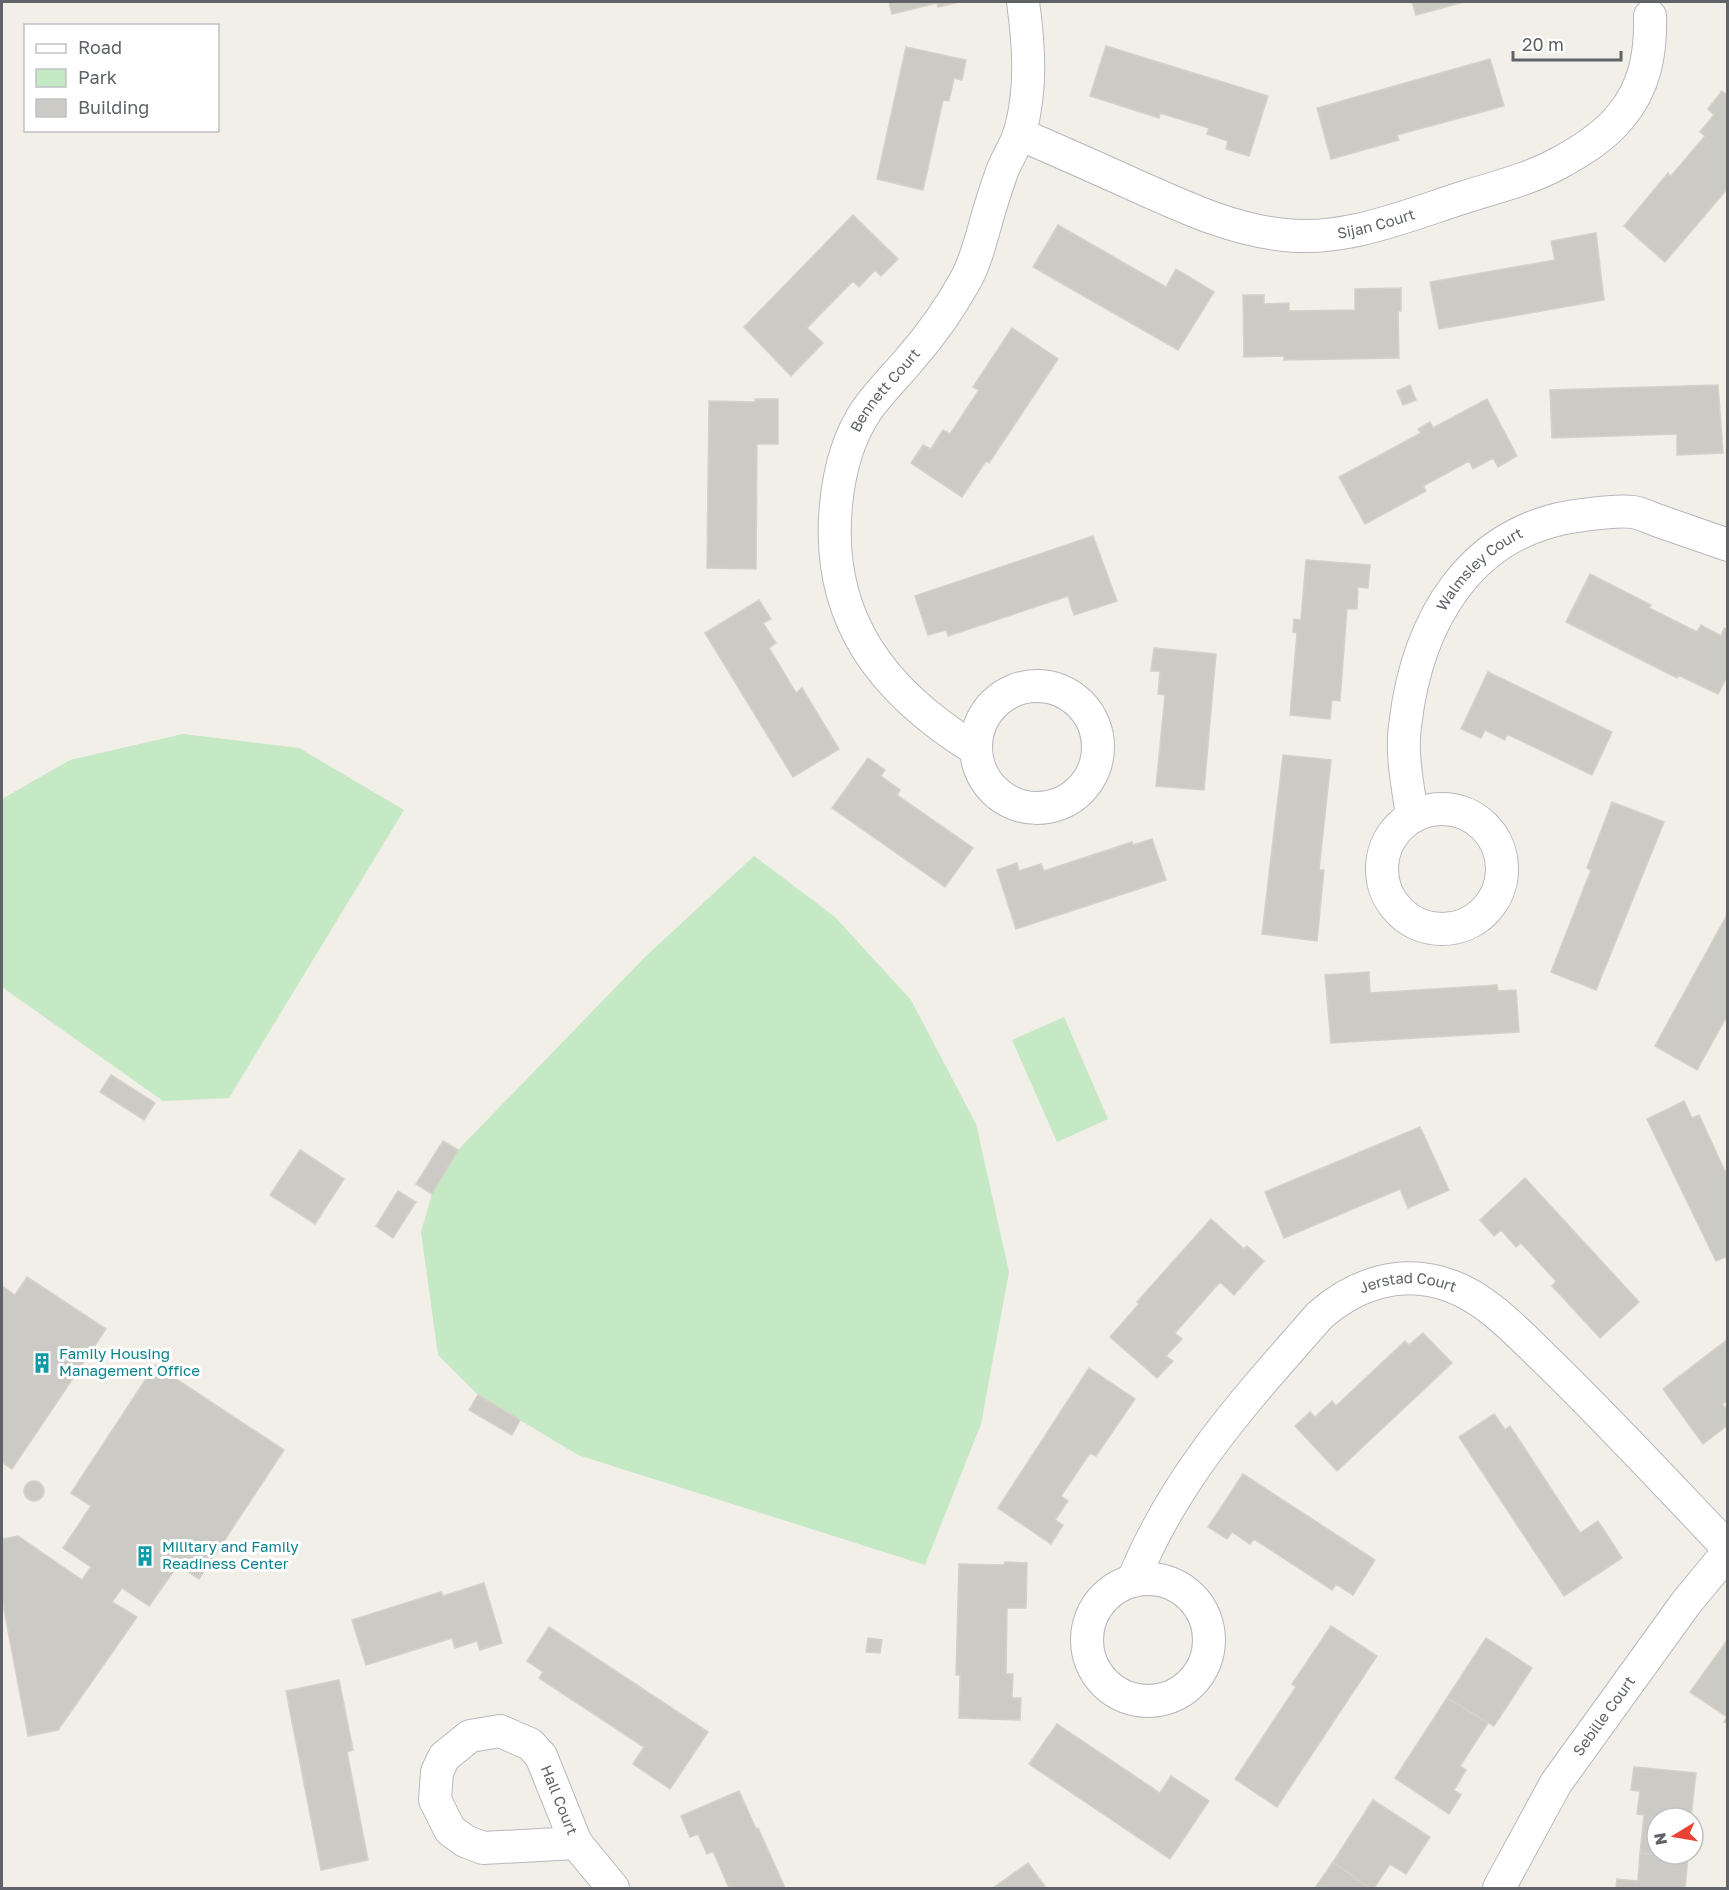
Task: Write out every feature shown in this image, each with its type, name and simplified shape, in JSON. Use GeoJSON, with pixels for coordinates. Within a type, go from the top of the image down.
{"type":"FeatureCollection","features":[{"type":"Feature","properties":{"kind":"street","name":"Bennett Court"},"geometry":{"type":"LineString","coordinates":[[975,749],[918,710],[890,681],[863,645],[844,603],[835,552],[834,526],[841,471],[856,429],[873,402],[933,330],[967,279],[1003,170],[1019,134],[1028,88],[1029,50],[1023,2]]}},
{"type":"Feature","properties":{"kind":"street","name":"Sijan Court"},"geometry":{"type":"LineString","coordinates":[[1019,134],[1187,208],[1243,227],[1286,236],[1306,236],[1375,226],[1508,183],[1557,164],[1606,132],[1621,116],[1640,86],[1649,58],[1643,6]]}},
{"type":"Feature","properties":{"kind":"street","name":"Walmsley Court"},"geometry":{"type":"LineString","coordinates":[[1412,816],[1404,751],[1405,726],[1413,681],[1426,634],[1439,609],[1470,571],[1526,530],[1549,521],[1601,513],[1635,512],[1728,545]]}},
{"type":"Feature","properties":{"kind":"street","name":"Jerstad Court"},"geometry":{"type":"LineString","coordinates":[[1133,1581],[1167,1508],[1206,1450],[1320,1315],[1342,1296],[1365,1286],[1404,1279],[1428,1280],[1451,1286],[1470,1295],[1496,1315],[1602,1414],[1728,1550]]}},
{"type":"Feature","properties":{"kind":"street","name":"Sebille Court"},"geometry":{"type":"LineString","coordinates":[[1499,1888],[1556,1783],[1686,1603],[1728,1550]]}},
{"type":"Feature","properties":{"kind":"street","name":"Hall Court"},"geometry":{"type":"LineString","coordinates":[[576,1843],[483,1848],[465,1841],[450,1830],[435,1800],[437,1772],[444,1757],[471,1736],[500,1731],[530,1744],[541,1756],[576,1843],[613,1888]]}},
{"type":"Feature","properties":{"kind":"green space"},"geometry":{"type":"Polygon","coordinates":[[[183,734],[299,748],[404,810],[229,1098],[163,1101],[2,987],[2,799],[70,760],[183,734]]]}},
{"type":"Feature","properties":{"kind":"green space"},"geometry":{"type":"Polygon","coordinates":[[[754,856],[835,917],[911,1000],[976,1124],[1009,1272],[981,1424],[925,1565],[578,1455],[478,1395],[438,1355],[421,1232],[432,1194],[458,1150],[645,957],[754,856]]]}},
{"type":"Feature","properties":{"kind":"green space"},"geometry":{"type":"Polygon","coordinates":[[[1064,1017],[1108,1119],[1057,1142],[1012,1040],[1064,1017]]]}},
{"type":"Feature","properties":{"kind":"building"},"geometry":{"type":"Polygon","coordinates":[[[889,2],[959,2],[938,7],[937,3],[892,14],[889,2]]]}},
{"type":"Feature","properties":{"kind":"building"},"geometry":{"type":"Polygon","coordinates":[[[1412,2],[1464,2],[1416,15],[1412,2]]]}},
{"type":"Feature","properties":{"kind":"building"},"geometry":{"type":"Polygon","coordinates":[[[1106,46],[1268,96],[1249,156],[1226,149],[1228,141],[1207,134],[1209,128],[1160,113],[1159,118],[1090,96],[1106,46]]]}},
{"type":"Feature","properties":{"kind":"building"},"geometry":{"type":"Polygon","coordinates":[[[906,47],[966,60],[962,80],[954,78],[949,101],[943,100],[923,190],[877,179],[906,47]]]}},
{"type":"Feature","properties":{"kind":"building"},"geometry":{"type":"Polygon","coordinates":[[[1490,59],[1504,106],[1397,135],[1399,140],[1331,159],[1317,108],[1490,59]]]}},
{"type":"Feature","properties":{"kind":"building"},"geometry":{"type":"Polygon","coordinates":[[[1722,91],[1728,96],[1728,188],[1665,262],[1624,226],[1668,173],[1671,176],[1705,136],[1700,132],[1714,115],[1708,109],[1722,91]]]}},
{"type":"Feature","properties":{"kind":"building"},"geometry":{"type":"Polygon","coordinates":[[[853,215],[898,259],[881,276],[875,270],[859,287],[853,281],[807,328],[823,343],[791,376],[744,327],[853,215]]]}},
{"type":"Feature","properties":{"kind":"building"},"geometry":{"type":"Polygon","coordinates":[[[1058,225],[1166,287],[1176,269],[1214,292],[1178,350],[1033,267],[1058,225]]]}},
{"type":"Feature","properties":{"kind":"building"},"geometry":{"type":"Polygon","coordinates":[[[1596,233],[1604,300],[1439,329],[1430,282],[1555,260],[1551,241],[1596,233]]]}},
{"type":"Feature","properties":{"kind":"building"},"geometry":{"type":"Polygon","coordinates":[[[1401,288],[1401,311],[1398,311],[1399,358],[1284,360],[1284,356],[1244,357],[1243,295],[1264,295],[1264,304],[1289,303],[1289,311],[1355,310],[1355,289],[1401,288]]]}},
{"type":"Feature","properties":{"kind":"building"},"geometry":{"type":"Polygon","coordinates":[[[1012,328],[1058,359],[989,463],[986,461],[962,497],[911,463],[923,445],[931,449],[943,430],[950,434],[979,390],[973,387],[1012,328]]]}},
{"type":"Feature","properties":{"kind":"building"},"geometry":{"type":"Polygon","coordinates":[[[1410,385],[1416,400],[1403,405],[1397,391],[1410,385]]]}},
{"type":"Feature","properties":{"kind":"building"},"geometry":{"type":"Polygon","coordinates":[[[1718,385],[1723,453],[1677,455],[1677,434],[1552,438],[1550,390],[1718,385]]]}},
{"type":"Feature","properties":{"kind":"building"},"geometry":{"type":"Polygon","coordinates":[[[755,399],[778,399],[778,444],[757,444],[756,569],[707,568],[709,401],[756,402],[755,399]]]}},
{"type":"Feature","properties":{"kind":"building"},"geometry":{"type":"Polygon","coordinates":[[[1487,399],[1517,456],[1498,467],[1493,458],[1473,469],[1469,461],[1423,486],[1426,491],[1365,524],[1339,477],[1421,433],[1418,429],[1430,422],[1433,428],[1487,399]]]}},
{"type":"Feature","properties":{"kind":"building"},"geometry":{"type":"Polygon","coordinates":[[[1093,536],[1117,601],[1074,615],[1068,596],[948,636],[946,630],[928,635],[915,596],[1093,536]]]}},
{"type":"Feature","properties":{"kind":"building"},"geometry":{"type":"Polygon","coordinates":[[[1306,560],[1370,565],[1368,588],[1358,587],[1357,609],[1347,609],[1340,701],[1332,700],[1330,719],[1290,715],[1297,633],[1293,632],[1294,619],[1301,620],[1306,560]]]}},
{"type":"Feature","properties":{"kind":"building"},"geometry":{"type":"Polygon","coordinates":[[[1590,574],[1651,605],[1649,608],[1697,632],[1701,625],[1721,636],[1724,628],[1728,630],[1728,675],[1718,694],[1678,675],[1677,678],[1566,622],[1590,574]]]}},
{"type":"Feature","properties":{"kind":"building"},"geometry":{"type":"Polygon","coordinates":[[[759,600],[771,619],[763,623],[776,643],[769,648],[796,693],[802,688],[839,749],[793,777],[705,633],[759,600]]]}},
{"type":"Feature","properties":{"kind":"building"},"geometry":{"type":"Polygon","coordinates":[[[1154,648],[1216,654],[1204,790],[1156,786],[1165,695],[1158,694],[1160,671],[1151,671],[1154,648]]]}},
{"type":"Feature","properties":{"kind":"building"},"geometry":{"type":"Polygon","coordinates":[[[1488,672],[1612,732],[1592,775],[1507,734],[1505,740],[1485,730],[1481,738],[1461,729],[1488,672]]]}},
{"type":"Feature","properties":{"kind":"building"},"geometry":{"type":"Polygon","coordinates":[[[1283,755],[1331,760],[1319,870],[1324,870],[1317,941],[1262,934],[1283,755]]]}},
{"type":"Feature","properties":{"kind":"building"},"geometry":{"type":"Polygon","coordinates":[[[868,758],[885,770],[881,776],[900,790],[897,795],[973,848],[945,887],[832,808],[868,758]]]}},
{"type":"Feature","properties":{"kind":"building"},"geometry":{"type":"Polygon","coordinates":[[[1612,802],[1664,822],[1596,990],[1551,972],[1591,870],[1587,868],[1612,802]]]}},
{"type":"Feature","properties":{"kind":"building"},"geometry":{"type":"Polygon","coordinates":[[[1152,839],[1166,880],[1016,929],[997,870],[1017,863],[1019,871],[1041,864],[1044,871],[1132,842],[1133,845],[1152,839]]]}},
{"type":"Feature","properties":{"kind":"building"},"geometry":{"type":"Polygon","coordinates":[[[1728,913],[1728,1014],[1697,1070],[1655,1046],[1728,913]]]}},
{"type":"Feature","properties":{"kind":"building"},"geometry":{"type":"Polygon","coordinates":[[[1369,972],[1370,993],[1497,985],[1498,991],[1516,990],[1519,1032],[1331,1043],[1325,975],[1369,972]]]}},
{"type":"Feature","properties":{"kind":"building"},"geometry":{"type":"Polygon","coordinates":[[[111,1075],[155,1103],[144,1120],[100,1092],[111,1075]]]}},
{"type":"Feature","properties":{"kind":"building"},"geometry":{"type":"Polygon","coordinates":[[[1684,1101],[1692,1118],[1699,1115],[1728,1178],[1728,1256],[1716,1261],[1647,1119],[1684,1101]]]}},
{"type":"Feature","properties":{"kind":"building"},"geometry":{"type":"Polygon","coordinates":[[[1420,1127],[1449,1190],[1408,1208],[1400,1189],[1284,1238],[1265,1192],[1420,1127]]]}},
{"type":"Feature","properties":{"kind":"building"},"geometry":{"type":"Polygon","coordinates":[[[443,1141],[458,1150],[432,1194],[416,1184],[443,1141]]]}},
{"type":"Feature","properties":{"kind":"building"},"geometry":{"type":"Polygon","coordinates":[[[300,1150],[344,1179],[315,1224],[270,1195],[300,1150]]]}},
{"type":"Feature","properties":{"kind":"building"},"geometry":{"type":"Polygon","coordinates":[[[1525,1178],[1639,1302],[1600,1338],[1552,1286],[1556,1281],[1521,1243],[1516,1247],[1501,1230],[1494,1236],[1480,1220],[1525,1178]]]}},
{"type":"Feature","properties":{"kind":"building"},"geometry":{"type":"Polygon","coordinates":[[[398,1191],[416,1202],[393,1238],[376,1226],[398,1191]]]}},
{"type":"Feature","properties":{"kind":"building"},"geometry":{"type":"Polygon","coordinates":[[[1211,1219],[1244,1249],[1247,1246],[1264,1261],[1234,1295],[1220,1282],[1175,1333],[1182,1339],[1166,1356],[1173,1361],[1157,1378],[1110,1337],[1139,1304],[1137,1302],[1211,1219]]]}},
{"type":"Feature","properties":{"kind":"building","name":"Family Housing Management Office"},"geometry":{"type":"Polygon","coordinates":[[[27,1277],[106,1329],[12,1469],[2,1462],[2,1286],[15,1295],[27,1277]]]}},
{"type":"Feature","properties":{"kind":"building"},"geometry":{"type":"Polygon","coordinates":[[[1423,1333],[1452,1363],[1337,1471],[1295,1426],[1310,1412],[1315,1417],[1332,1401],[1336,1406],[1405,1341],[1409,1345],[1423,1333]]]}},
{"type":"Feature","properties":{"kind":"building"},"geometry":{"type":"Polygon","coordinates":[[[1728,1339],[1728,1400],[1722,1404],[1728,1411],[1728,1425],[1703,1444],[1663,1389],[1728,1339]]]}},
{"type":"Feature","properties":{"kind":"building","name":"Military and Family Readiness Center"},"geometry":{"type":"Polygon","coordinates":[[[155,1365],[284,1450],[199,1579],[178,1565],[149,1606],[122,1588],[112,1602],[137,1617],[58,1730],[28,1736],[2,1599],[2,1539],[18,1536],[82,1580],[91,1567],[63,1548],[91,1506],[71,1493],[155,1365]]]}},
{"type":"Feature","properties":{"kind":"building"},"geometry":{"type":"Polygon","coordinates":[[[1089,1368],[1135,1399],[1096,1456],[1090,1453],[1061,1496],[1068,1501],[1055,1520],[1063,1525],[1051,1544],[998,1508],[1089,1368]]]}},
{"type":"Feature","properties":{"kind":"building"},"geometry":{"type":"Polygon","coordinates":[[[478,1395],[520,1420],[512,1435],[469,1410],[478,1395]]]}},
{"type":"Feature","properties":{"kind":"building"},"geometry":{"type":"Polygon","coordinates":[[[1494,1414],[1505,1430],[1510,1426],[1580,1533],[1598,1521],[1622,1558],[1564,1596],[1459,1437],[1494,1414]]]}},
{"type":"Feature","properties":{"kind":"building"},"geometry":{"type":"Polygon","coordinates":[[[1243,1474],[1375,1560],[1353,1595],[1336,1584],[1332,1590],[1254,1539],[1250,1544],[1232,1532],[1227,1539],[1208,1527],[1243,1474]]]}},
{"type":"Feature","properties":{"kind":"building"},"geometry":{"type":"Polygon","coordinates":[[[34,1481],[41,1484],[44,1491],[41,1498],[34,1501],[27,1498],[24,1491],[27,1484],[34,1481]]]}},
{"type":"Feature","properties":{"kind":"building"},"geometry":{"type":"Polygon","coordinates":[[[1005,1562],[1027,1563],[1026,1608],[1007,1608],[1006,1674],[1013,1674],[1012,1698],[1021,1698],[1020,1720],[959,1718],[960,1675],[956,1675],[959,1564],[1004,1565],[1005,1562]]]}},
{"type":"Feature","properties":{"kind":"building"},"geometry":{"type":"Polygon","coordinates":[[[484,1583],[502,1643],[480,1650],[477,1641],[455,1648],[452,1638],[366,1665],[352,1620],[441,1592],[443,1596],[484,1583]]]}},
{"type":"Feature","properties":{"kind":"building"},"geometry":{"type":"Polygon","coordinates":[[[1331,1626],[1377,1656],[1277,1807],[1235,1779],[1296,1687],[1292,1684],[1331,1626]]]}},
{"type":"Feature","properties":{"kind":"building"},"geometry":{"type":"Polygon","coordinates":[[[549,1627],[708,1732],[670,1789],[633,1764],[644,1747],[539,1678],[543,1672],[527,1661],[549,1627]]]}},
{"type":"Feature","properties":{"kind":"building"},"geometry":{"type":"Polygon","coordinates":[[[868,1638],[882,1640],[880,1653],[866,1652],[868,1638]]]}},
{"type":"Feature","properties":{"kind":"building"},"geometry":{"type":"Polygon","coordinates":[[[1486,1638],[1532,1668],[1494,1726],[1447,1698],[1486,1638]]]}},
{"type":"Feature","properties":{"kind":"building"},"geometry":{"type":"Polygon","coordinates":[[[1726,1642],[1728,1643],[1728,1724],[1724,1722],[1727,1717],[1690,1692],[1726,1642]]]}},
{"type":"Feature","properties":{"kind":"building"},"geometry":{"type":"Polygon","coordinates":[[[339,1680],[353,1750],[347,1752],[368,1860],[321,1870],[286,1691],[339,1680]]]}},
{"type":"Feature","properties":{"kind":"building"},"geometry":{"type":"Polygon","coordinates":[[[1447,1698],[1488,1723],[1460,1766],[1466,1770],[1454,1790],[1461,1795],[1449,1814],[1395,1778],[1447,1698]]]}},
{"type":"Feature","properties":{"kind":"building"},"geometry":{"type":"Polygon","coordinates":[[[1057,1724],[1160,1793],[1171,1776],[1209,1801],[1170,1859],[1029,1764],[1057,1724]]]}},
{"type":"Feature","properties":{"kind":"building"},"geometry":{"type":"Polygon","coordinates":[[[1634,1767],[1696,1773],[1692,1806],[1645,1806],[1645,1853],[1640,1853],[1644,1815],[1637,1814],[1640,1791],[1631,1790],[1634,1767]]]}},
{"type":"Feature","properties":{"kind":"building"},"geometry":{"type":"Polygon","coordinates":[[[739,1791],[785,1888],[729,1888],[713,1851],[707,1854],[698,1834],[690,1837],[681,1816],[739,1791]]]}},
{"type":"Feature","properties":{"kind":"building"},"geometry":{"type":"Polygon","coordinates":[[[1373,1800],[1430,1837],[1406,1874],[1390,1864],[1374,1888],[1370,1888],[1333,1862],[1373,1800]]]}},
{"type":"Feature","properties":{"kind":"building"},"geometry":{"type":"Polygon","coordinates":[[[1640,1853],[1645,1853],[1645,1866],[1687,1866],[1685,1888],[1616,1888],[1617,1879],[1638,1881],[1640,1853]]]}},
{"type":"Feature","properties":{"kind":"building"},"geometry":{"type":"Polygon","coordinates":[[[1333,1862],[1370,1888],[1315,1888],[1333,1862]]]}},
{"type":"Feature","properties":{"kind":"building"},"geometry":{"type":"Polygon","coordinates":[[[1028,1863],[1046,1888],[993,1888],[1028,1863]]]}},
{"type":"Feature","properties":{"kind":"place","name":"Family Housing Management Office"},"geometry":{"type":"Point","coordinates":[42,1363]}},
{"type":"Feature","properties":{"kind":"place","name":"Military and Family Readiness Center"},"geometry":{"type":"Point","coordinates":[145,1556]}}]}
